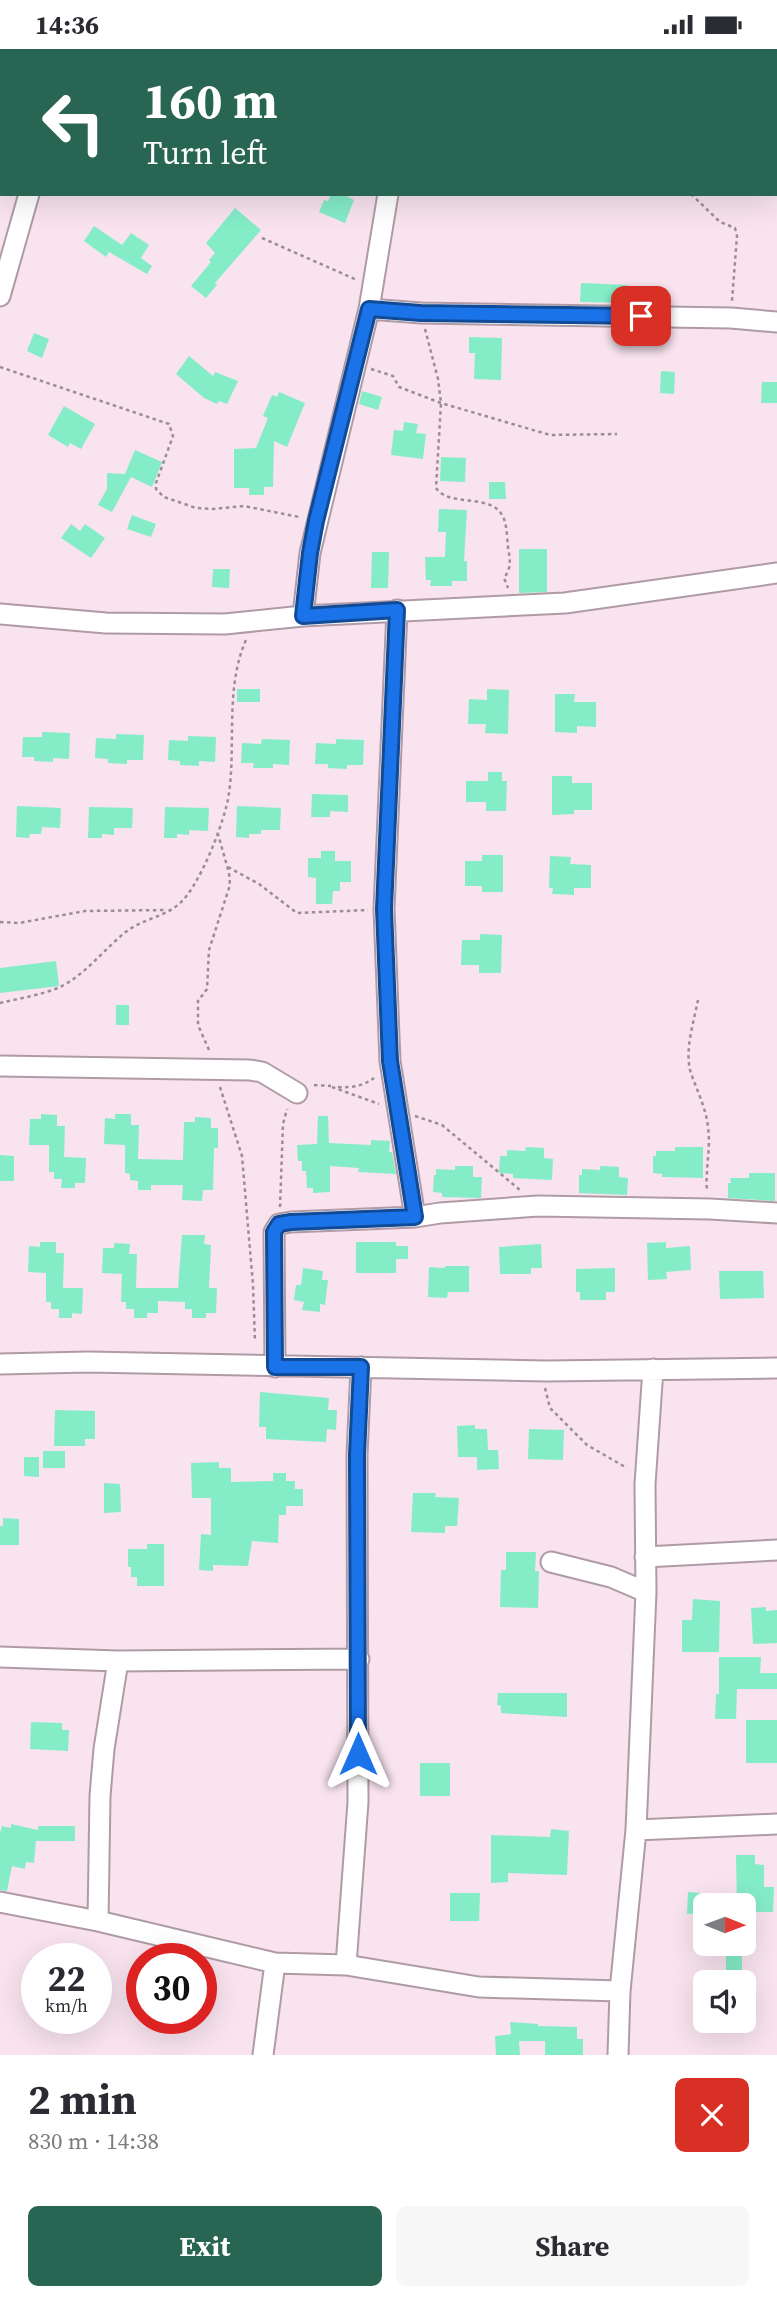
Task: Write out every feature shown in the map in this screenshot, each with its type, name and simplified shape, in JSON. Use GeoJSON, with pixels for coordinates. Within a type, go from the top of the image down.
{"type":"FeatureCollection","features":[{"type":"Feature","properties":{"kind":"street"},"geometry":{"type":"LineString","coordinates":[[0,296],[7,245],[28,196]]}},
{"type":"Feature","properties":{"kind":"street"},"geometry":{"type":"LineString","coordinates":[[303,616],[316,521],[369,309],[388,196]]}},
{"type":"Feature","properties":{"kind":"street"},"geometry":{"type":"LineString","coordinates":[[369,309],[421,313],[731,318],[777,322]]}},
{"type":"Feature","properties":{"kind":"street"},"geometry":{"type":"LineString","coordinates":[[0,614],[106,623],[225,624],[397,610],[565,603],[777,573]]}},
{"type":"Feature","properties":{"kind":"street"},"geometry":{"type":"LineString","coordinates":[[397,610],[384,909],[390,1061],[415,1217]]}},
{"type":"Feature","properties":{"kind":"street"},"geometry":{"type":"LineString","coordinates":[[0,1066],[262,1072],[298,1093]]}},
{"type":"Feature","properties":{"kind":"street"},"geometry":{"type":"LineString","coordinates":[[266,1367],[274,1232],[279,1224],[415,1217],[538,1206],[777,1213]]}},
{"type":"Feature","properties":{"kind":"street"},"geometry":{"type":"LineString","coordinates":[[0,1364],[88,1362],[546,1371],[777,1368]]}},
{"type":"Feature","properties":{"kind":"street"},"geometry":{"type":"LineString","coordinates":[[346,1965],[358,1802],[357,1455],[361,1367]]}},
{"type":"Feature","properties":{"kind":"street"},"geometry":{"type":"LineString","coordinates":[[618,2055],[620,1991],[636,1830],[646,1592],[645,1484],[653,1369]]}},
{"type":"Feature","properties":{"kind":"street"},"geometry":{"type":"LineString","coordinates":[[645,1557],[777,1550]]}},
{"type":"Feature","properties":{"kind":"street"},"geometry":{"type":"LineString","coordinates":[[551,1562],[611,1577],[646,1592]]}},
{"type":"Feature","properties":{"kind":"street"},"geometry":{"type":"LineString","coordinates":[[0,1657],[118,1661],[359,1659]]}},
{"type":"Feature","properties":{"kind":"street"},"geometry":{"type":"LineString","coordinates":[[98,1921],[103,1760],[118,1661]]}},
{"type":"Feature","properties":{"kind":"street"},"geometry":{"type":"LineString","coordinates":[[636,1830],[777,1824]]}},
{"type":"Feature","properties":{"kind":"street"},"geometry":{"type":"LineString","coordinates":[[0,1902],[98,1921],[275,1963],[346,1965],[479,1987],[620,1991]]}},
{"type":"Feature","properties":{"kind":"street"},"geometry":{"type":"LineString","coordinates":[[263,2055],[275,1963]]}},
{"type":"Feature","properties":{"kind":"path"},"geometry":{"type":"LineString","coordinates":[[693,196],[720,222],[735,228],[737,236],[731,318]]}},
{"type":"Feature","properties":{"kind":"path"},"geometry":{"type":"LineString","coordinates":[[262,238],[373,287]]}},
{"type":"Feature","properties":{"kind":"path"},"geometry":{"type":"LineString","coordinates":[[421,313],[438,379],[441,403],[436,488],[443,495],[487,504],[499,512],[504,519],[510,566],[504,581],[520,605]]}},
{"type":"Feature","properties":{"kind":"path"},"geometry":{"type":"LineString","coordinates":[[355,365],[391,374],[399,387],[441,403],[550,435],[617,434]]}},
{"type":"Feature","properties":{"kind":"path"},"geometry":{"type":"LineString","coordinates":[[0,367],[169,425],[173,436],[156,483],[156,489],[164,497],[196,508],[244,506],[316,521]]}},
{"type":"Feature","properties":{"kind":"path"},"geometry":{"type":"LineString","coordinates":[[0,1003],[60,987],[78,975],[134,925],[172,910],[189,894],[218,834],[229,793],[236,676],[241,652],[246,639],[264,621]]}},
{"type":"Feature","properties":{"kind":"path"},"geometry":{"type":"LineString","coordinates":[[218,834],[228,867],[230,885],[209,950],[207,989],[198,1001],[198,1025],[211,1054],[242,1156],[253,1285],[266,1367]]}},
{"type":"Feature","properties":{"kind":"path"},"geometry":{"type":"LineString","coordinates":[[228,867],[258,884],[297,913],[384,909]]}},
{"type":"Feature","properties":{"kind":"path"},"geometry":{"type":"LineString","coordinates":[[0,922],[19,923],[85,911],[172,910]]}},
{"type":"Feature","properties":{"kind":"path"},"geometry":{"type":"LineString","coordinates":[[698,1000],[689,1058],[708,1126],[710,1143],[706,1184],[710,1209]]}},
{"type":"Feature","properties":{"kind":"path"},"geometry":{"type":"LineString","coordinates":[[279,1224],[283,1124],[290,1102],[301,1089],[313,1085],[351,1088],[367,1083],[390,1061]]}},
{"type":"Feature","properties":{"kind":"path"},"geometry":{"type":"LineString","coordinates":[[332,1087],[442,1125],[538,1206]]}},
{"type":"Feature","properties":{"kind":"path"},"geometry":{"type":"LineString","coordinates":[[546,1371],[545,1389],[550,1408],[587,1445],[622,1464],[645,1484]]}},
{"type":"Feature","properties":{"kind":"building"},"geometry":{"type":"Polygon","coordinates":[[[330,196],[346,196],[354,200],[345,223],[319,212],[324,200],[328,201],[330,196]]]}},
{"type":"Feature","properties":{"kind":"building"},"geometry":{"type":"Polygon","coordinates":[[[235,208],[261,230],[215,283],[217,285],[206,298],[191,286],[215,253],[206,243],[235,208]]]}},
{"type":"Feature","properties":{"kind":"building"},"geometry":{"type":"Polygon","coordinates":[[[94,226],[122,245],[131,233],[149,245],[141,258],[152,266],[147,274],[109,252],[106,257],[84,241],[94,226]]]}},
{"type":"Feature","properties":{"kind":"building"},"geometry":{"type":"Polygon","coordinates":[[[581,283],[628,285],[627,303],[580,302],[581,283]]]}},
{"type":"Feature","properties":{"kind":"building"},"geometry":{"type":"Polygon","coordinates":[[[34,333],[49,339],[42,358],[27,351],[34,333]]]}},
{"type":"Feature","properties":{"kind":"building"},"geometry":{"type":"Polygon","coordinates":[[[469,337],[502,338],[501,380],[474,379],[475,353],[469,353],[469,337]]]}},
{"type":"Feature","properties":{"kind":"building"},"geometry":{"type":"Polygon","coordinates":[[[189,356],[213,376],[215,372],[238,381],[227,404],[219,401],[217,404],[204,398],[176,374],[189,356]]]}},
{"type":"Feature","properties":{"kind":"building"},"geometry":{"type":"Polygon","coordinates":[[[661,371],[675,372],[674,394],[660,393],[661,371]]]}},
{"type":"Feature","properties":{"kind":"building"},"geometry":{"type":"Polygon","coordinates":[[[762,382],[777,382],[777,403],[761,403],[762,382]]]}},
{"type":"Feature","properties":{"kind":"building"},"geometry":{"type":"Polygon","coordinates":[[[362,391],[382,397],[378,410],[359,404],[362,391]]]}},
{"type":"Feature","properties":{"kind":"building"},"geometry":{"type":"Polygon","coordinates":[[[279,392],[305,403],[287,447],[274,441],[273,487],[264,487],[264,495],[249,495],[249,488],[234,488],[234,449],[256,448],[268,418],[263,416],[272,395],[277,397],[279,392]]]}},
{"type":"Feature","properties":{"kind":"building"},"geometry":{"type":"Polygon","coordinates":[[[64,406],[95,424],[81,449],[70,443],[68,447],[48,435],[64,406]]]}},
{"type":"Feature","properties":{"kind":"building"},"geometry":{"type":"Polygon","coordinates":[[[404,422],[418,424],[416,433],[426,434],[423,459],[391,455],[394,430],[403,431],[404,422]]]}},
{"type":"Feature","properties":{"kind":"building"},"geometry":{"type":"Polygon","coordinates":[[[135,450],[162,462],[152,487],[131,477],[112,512],[98,505],[107,489],[107,473],[125,474],[135,450]]]}},
{"type":"Feature","properties":{"kind":"building"},"geometry":{"type":"Polygon","coordinates":[[[441,457],[466,458],[465,482],[440,481],[441,457]]]}},
{"type":"Feature","properties":{"kind":"building"},"geometry":{"type":"Polygon","coordinates":[[[489,482],[505,482],[506,499],[489,499],[489,482]]]}},
{"type":"Feature","properties":{"kind":"building"},"geometry":{"type":"Polygon","coordinates":[[[439,509],[467,510],[464,561],[467,561],[467,581],[452,581],[452,586],[430,586],[431,580],[426,580],[425,557],[445,557],[446,532],[438,532],[439,509]]]}},
{"type":"Feature","properties":{"kind":"building"},"geometry":{"type":"Polygon","coordinates":[[[132,515],[156,524],[151,537],[127,529],[132,515]]]}},
{"type":"Feature","properties":{"kind":"building"},"geometry":{"type":"Polygon","coordinates":[[[71,524],[80,531],[85,524],[105,538],[91,558],[61,538],[71,524]]]}},
{"type":"Feature","properties":{"kind":"building"},"geometry":{"type":"Polygon","coordinates":[[[519,549],[547,549],[547,592],[519,593],[519,549]]]}},
{"type":"Feature","properties":{"kind":"building"},"geometry":{"type":"Polygon","coordinates":[[[372,552],[389,552],[388,588],[371,588],[372,552]]]}},
{"type":"Feature","properties":{"kind":"building"},"geometry":{"type":"Polygon","coordinates":[[[213,569],[230,569],[229,588],[212,587],[213,569]]]}},
{"type":"Feature","properties":{"kind":"building"},"geometry":{"type":"Polygon","coordinates":[[[237,689],[260,689],[260,702],[237,702],[237,689]]]}},
{"type":"Feature","properties":{"kind":"building"},"geometry":{"type":"Polygon","coordinates":[[[487,689],[509,690],[508,734],[485,733],[486,724],[468,724],[469,699],[487,700],[487,689]]]}},
{"type":"Feature","properties":{"kind":"building"},"geometry":{"type":"Polygon","coordinates":[[[555,694],[575,694],[574,702],[596,702],[596,727],[577,726],[577,733],[555,732],[555,694]]]}},
{"type":"Feature","properties":{"kind":"building"},"geometry":{"type":"Polygon","coordinates":[[[42,732],[70,733],[69,759],[53,758],[53,762],[22,757],[23,737],[42,737],[42,732]]]}},
{"type":"Feature","properties":{"kind":"building"},"geometry":{"type":"Polygon","coordinates":[[[116,734],[144,735],[143,760],[127,760],[127,764],[108,763],[108,759],[95,758],[96,738],[116,739],[116,734]]]}},
{"type":"Feature","properties":{"kind":"building"},"geometry":{"type":"Polygon","coordinates":[[[188,736],[216,737],[215,762],[199,761],[199,766],[180,765],[180,761],[168,760],[169,740],[188,741],[188,736]]]}},
{"type":"Feature","properties":{"kind":"building"},"geometry":{"type":"Polygon","coordinates":[[[262,739],[290,740],[289,765],[273,764],[273,768],[253,768],[254,763],[241,763],[242,743],[261,744],[262,739]]]}},
{"type":"Feature","properties":{"kind":"building"},"geometry":{"type":"Polygon","coordinates":[[[336,739],[364,740],[363,765],[347,765],[347,769],[315,764],[316,743],[336,744],[336,739]]]}},
{"type":"Feature","properties":{"kind":"building"},"geometry":{"type":"Polygon","coordinates":[[[488,772],[502,772],[502,781],[507,781],[506,811],[486,811],[486,802],[466,802],[466,781],[488,781],[488,772]]]}},
{"type":"Feature","properties":{"kind":"building"},"geometry":{"type":"Polygon","coordinates":[[[552,776],[572,776],[572,783],[592,783],[592,810],[574,810],[574,814],[552,815],[552,776]]]}},
{"type":"Feature","properties":{"kind":"building"},"geometry":{"type":"Polygon","coordinates":[[[312,794],[348,795],[348,812],[330,811],[330,817],[311,817],[312,794]]]}},
{"type":"Feature","properties":{"kind":"building"},"geometry":{"type":"Polygon","coordinates":[[[17,806],[61,808],[60,828],[42,827],[41,834],[30,834],[29,838],[16,837],[17,806]]]}},
{"type":"Feature","properties":{"kind":"building"},"geometry":{"type":"Polygon","coordinates":[[[237,806],[281,808],[280,830],[261,830],[261,834],[249,834],[249,838],[236,837],[237,806]]]}},
{"type":"Feature","properties":{"kind":"building"},"geometry":{"type":"Polygon","coordinates":[[[89,807],[133,808],[132,828],[114,828],[114,835],[102,834],[102,838],[88,838],[89,807]]]}},
{"type":"Feature","properties":{"kind":"building"},"geometry":{"type":"Polygon","coordinates":[[[165,807],[209,808],[208,831],[189,830],[189,835],[177,834],[177,838],[164,838],[165,807]]]}},
{"type":"Feature","properties":{"kind":"building"},"geometry":{"type":"Polygon","coordinates":[[[321,851],[335,851],[335,861],[351,861],[351,882],[340,882],[340,891],[333,891],[332,904],[316,904],[316,878],[308,877],[308,858],[321,858],[321,851]]]}},
{"type":"Feature","properties":{"kind":"building"},"geometry":{"type":"Polygon","coordinates":[[[482,855],[503,855],[503,892],[482,892],[482,886],[465,886],[465,861],[482,861],[482,855]]]}},
{"type":"Feature","properties":{"kind":"building"},"geometry":{"type":"Polygon","coordinates":[[[550,856],[571,857],[570,864],[591,865],[591,888],[574,888],[574,895],[552,894],[553,888],[549,888],[550,856]]]}},
{"type":"Feature","properties":{"kind":"building"},"geometry":{"type":"Polygon","coordinates":[[[480,934],[502,935],[501,973],[479,973],[479,965],[461,965],[462,940],[480,940],[480,934]]]}},
{"type":"Feature","properties":{"kind":"building"},"geometry":{"type":"Polygon","coordinates":[[[56,961],[59,986],[0,993],[0,968],[56,961]]]}},
{"type":"Feature","properties":{"kind":"building"},"geometry":{"type":"Polygon","coordinates":[[[116,1005],[129,1005],[129,1025],[116,1025],[116,1005]]]}},
{"type":"Feature","properties":{"kind":"building"},"geometry":{"type":"Polygon","coordinates":[[[41,1114],[57,1115],[57,1126],[65,1126],[64,1157],[86,1158],[85,1183],[75,1183],[75,1188],[61,1188],[62,1179],[54,1179],[54,1172],[49,1172],[49,1145],[29,1145],[30,1119],[41,1119],[41,1114]]]}},
{"type":"Feature","properties":{"kind":"building"},"geometry":{"type":"Polygon","coordinates":[[[115,1114],[131,1114],[131,1125],[139,1125],[138,1159],[183,1160],[184,1122],[195,1122],[195,1117],[211,1118],[211,1128],[218,1128],[218,1148],[214,1148],[213,1190],[203,1190],[202,1201],[182,1200],[183,1185],[151,1185],[151,1190],[138,1190],[138,1181],[130,1180],[130,1174],[125,1173],[125,1145],[104,1144],[105,1118],[115,1119],[115,1114]]]}},
{"type":"Feature","properties":{"kind":"building"},"geometry":{"type":"Polygon","coordinates":[[[318,1116],[328,1116],[329,1143],[371,1145],[371,1140],[390,1141],[389,1152],[392,1152],[396,1174],[358,1172],[359,1168],[330,1166],[330,1192],[313,1193],[313,1188],[307,1188],[306,1171],[302,1171],[302,1161],[298,1161],[297,1145],[317,1144],[318,1116]]]}},
{"type":"Feature","properties":{"kind":"building"},"geometry":{"type":"Polygon","coordinates":[[[526,1147],[544,1148],[544,1158],[553,1159],[552,1180],[513,1178],[513,1174],[499,1173],[500,1156],[507,1156],[507,1150],[525,1151],[526,1147]]]}},
{"type":"Feature","properties":{"kind":"building"},"geometry":{"type":"Polygon","coordinates":[[[675,1147],[703,1147],[703,1178],[662,1177],[662,1174],[653,1173],[653,1156],[656,1156],[656,1151],[675,1151],[675,1147]]]}},
{"type":"Feature","properties":{"kind":"building"},"geometry":{"type":"Polygon","coordinates":[[[0,1155],[14,1156],[14,1181],[0,1181],[0,1155]]]}},
{"type":"Feature","properties":{"kind":"building"},"geometry":{"type":"Polygon","coordinates":[[[455,1166],[473,1166],[473,1177],[482,1177],[481,1198],[442,1197],[442,1193],[433,1192],[436,1169],[455,1170],[455,1166]]]}},
{"type":"Feature","properties":{"kind":"building"},"geometry":{"type":"Polygon","coordinates":[[[600,1166],[619,1167],[619,1177],[628,1178],[627,1195],[579,1193],[579,1175],[582,1175],[582,1169],[600,1170],[600,1166]]]}},
{"type":"Feature","properties":{"kind":"building"},"geometry":{"type":"Polygon","coordinates":[[[749,1173],[775,1173],[775,1201],[728,1198],[730,1178],[749,1178],[749,1173]]]}},
{"type":"Feature","properties":{"kind":"building"},"geometry":{"type":"Polygon","coordinates":[[[182,1235],[205,1235],[204,1244],[211,1245],[209,1288],[217,1288],[216,1313],[206,1313],[206,1318],[192,1318],[192,1309],[185,1309],[185,1302],[158,1301],[158,1313],[147,1313],[147,1318],[134,1318],[134,1309],[126,1309],[126,1302],[121,1302],[122,1274],[102,1273],[103,1248],[114,1248],[114,1243],[130,1244],[129,1254],[137,1254],[136,1288],[178,1288],[182,1235]]]}},
{"type":"Feature","properties":{"kind":"building"},"geometry":{"type":"Polygon","coordinates":[[[40,1242],[56,1242],[56,1253],[64,1253],[63,1288],[83,1288],[82,1314],[72,1313],[72,1318],[59,1318],[59,1309],[51,1309],[51,1302],[46,1302],[46,1273],[28,1272],[29,1246],[40,1247],[40,1242]]]}},
{"type":"Feature","properties":{"kind":"building"},"geometry":{"type":"Polygon","coordinates":[[[356,1242],[396,1242],[396,1246],[408,1246],[408,1259],[396,1259],[396,1273],[356,1273],[356,1242]]]}},
{"type":"Feature","properties":{"kind":"building"},"geometry":{"type":"Polygon","coordinates":[[[666,1242],[666,1248],[690,1246],[691,1270],[666,1272],[667,1279],[648,1280],[647,1243],[666,1242]]]}},
{"type":"Feature","properties":{"kind":"building"},"geometry":{"type":"Polygon","coordinates":[[[541,1244],[542,1268],[531,1268],[531,1274],[500,1274],[499,1247],[541,1244]]]}},
{"type":"Feature","properties":{"kind":"building"},"geometry":{"type":"Polygon","coordinates":[[[469,1266],[469,1292],[448,1292],[447,1298],[428,1297],[429,1267],[469,1266]]]}},
{"type":"Feature","properties":{"kind":"building"},"geometry":{"type":"Polygon","coordinates":[[[303,1268],[323,1271],[322,1280],[328,1280],[325,1305],[320,1304],[320,1312],[302,1310],[304,1302],[294,1300],[296,1285],[301,1285],[303,1268]]]}},
{"type":"Feature","properties":{"kind":"building"},"geometry":{"type":"Polygon","coordinates":[[[615,1268],[615,1292],[606,1292],[606,1300],[580,1300],[580,1292],[576,1292],[576,1269],[615,1268]]]}},
{"type":"Feature","properties":{"kind":"building"},"geometry":{"type":"Polygon","coordinates":[[[719,1271],[763,1271],[764,1298],[720,1299],[719,1271]]]}},
{"type":"Feature","properties":{"kind":"building"},"geometry":{"type":"Polygon","coordinates":[[[260,1392],[329,1398],[328,1410],[337,1410],[336,1430],[327,1429],[326,1442],[266,1439],[266,1427],[259,1427],[260,1392]]]}},
{"type":"Feature","properties":{"kind":"building"},"geometry":{"type":"Polygon","coordinates":[[[55,1410],[95,1411],[95,1439],[85,1439],[85,1446],[54,1446],[55,1410]]]}},
{"type":"Feature","properties":{"kind":"building"},"geometry":{"type":"Polygon","coordinates":[[[475,1425],[475,1429],[487,1429],[488,1450],[498,1450],[499,1469],[477,1470],[477,1457],[458,1457],[457,1426],[475,1425]]]}},
{"type":"Feature","properties":{"kind":"building"},"geometry":{"type":"Polygon","coordinates":[[[529,1429],[564,1430],[563,1460],[528,1459],[529,1429]]]}},
{"type":"Feature","properties":{"kind":"building"},"geometry":{"type":"Polygon","coordinates":[[[43,1451],[65,1451],[65,1468],[43,1468],[43,1451]]]}},
{"type":"Feature","properties":{"kind":"building"},"geometry":{"type":"Polygon","coordinates":[[[24,1457],[39,1457],[39,1477],[24,1476],[24,1457]]]}},
{"type":"Feature","properties":{"kind":"building"},"geometry":{"type":"Polygon","coordinates":[[[219,1462],[219,1468],[231,1468],[231,1482],[273,1481],[273,1473],[286,1473],[286,1481],[295,1481],[295,1489],[303,1489],[303,1506],[286,1506],[286,1515],[279,1515],[278,1543],[252,1541],[248,1566],[213,1565],[213,1571],[199,1570],[201,1534],[211,1535],[211,1498],[192,1498],[191,1463],[219,1462]]]}},
{"type":"Feature","properties":{"kind":"building"},"geometry":{"type":"Polygon","coordinates":[[[104,1483],[120,1484],[121,1512],[104,1513],[104,1483]]]}},
{"type":"Feature","properties":{"kind":"building"},"geometry":{"type":"Polygon","coordinates":[[[413,1493],[436,1493],[435,1497],[459,1498],[457,1526],[445,1526],[445,1533],[411,1532],[413,1493]]]}},
{"type":"Feature","properties":{"kind":"building"},"geometry":{"type":"Polygon","coordinates":[[[3,1518],[19,1519],[19,1545],[0,1545],[3,1518]]]}},
{"type":"Feature","properties":{"kind":"building"},"geometry":{"type":"Polygon","coordinates":[[[147,1544],[164,1544],[164,1586],[137,1586],[137,1577],[131,1577],[128,1549],[147,1549],[147,1544]]]}},
{"type":"Feature","properties":{"kind":"building"},"geometry":{"type":"Polygon","coordinates":[[[506,1552],[536,1552],[535,1571],[539,1571],[538,1608],[500,1607],[501,1570],[506,1570],[506,1552]]]}},
{"type":"Feature","properties":{"kind":"building"},"geometry":{"type":"Polygon","coordinates":[[[693,1599],[720,1601],[719,1652],[682,1652],[682,1620],[692,1620],[693,1599]]]}},
{"type":"Feature","properties":{"kind":"building"},"geometry":{"type":"Polygon","coordinates":[[[766,1607],[766,1611],[777,1610],[777,1643],[753,1644],[751,1608],[766,1607]]]}},
{"type":"Feature","properties":{"kind":"building"},"geometry":{"type":"Polygon","coordinates":[[[719,1657],[761,1657],[760,1673],[777,1673],[777,1689],[737,1689],[736,1719],[715,1719],[716,1694],[719,1694],[719,1657]]]}},
{"type":"Feature","properties":{"kind":"building"},"geometry":{"type":"Polygon","coordinates":[[[498,1693],[567,1693],[567,1717],[501,1713],[501,1706],[497,1705],[498,1693]]]}},
{"type":"Feature","properties":{"kind":"building"},"geometry":{"type":"Polygon","coordinates":[[[746,1720],[777,1720],[777,1763],[746,1763],[746,1720]]]}},
{"type":"Feature","properties":{"kind":"building"},"geometry":{"type":"Polygon","coordinates":[[[31,1722],[62,1723],[62,1730],[69,1730],[68,1751],[30,1749],[31,1722]]]}},
{"type":"Feature","properties":{"kind":"building"},"geometry":{"type":"Polygon","coordinates":[[[420,1763],[450,1763],[450,1796],[420,1796],[420,1763]]]}},
{"type":"Feature","properties":{"kind":"building"},"geometry":{"type":"Polygon","coordinates":[[[11,1824],[38,1830],[38,1826],[75,1826],[75,1841],[36,1841],[34,1863],[26,1862],[25,1869],[12,1866],[7,1891],[0,1890],[0,1833],[2,1826],[11,1828],[11,1824]]]}},
{"type":"Feature","properties":{"kind":"building"},"geometry":{"type":"Polygon","coordinates":[[[551,1829],[569,1831],[567,1875],[508,1873],[508,1882],[491,1883],[491,1835],[550,1837],[551,1829]]]}},
{"type":"Feature","properties":{"kind":"building"},"geometry":{"type":"Polygon","coordinates":[[[736,1855],[755,1855],[755,1864],[764,1865],[764,1887],[774,1887],[773,1912],[756,1912],[756,1893],[737,1893],[736,1855]]]}},
{"type":"Feature","properties":{"kind":"building"},"geometry":{"type":"Polygon","coordinates":[[[688,1892],[701,1893],[693,1893],[693,1914],[687,1914],[688,1892]]]}},
{"type":"Feature","properties":{"kind":"building"},"geometry":{"type":"Polygon","coordinates":[[[450,1893],[480,1893],[479,1921],[450,1921],[450,1893]]]}},
{"type":"Feature","properties":{"kind":"building"},"geometry":{"type":"Polygon","coordinates":[[[726,1957],[742,1957],[742,1970],[726,1970],[726,1957]]]}},
{"type":"Feature","properties":{"kind":"building"},"geometry":{"type":"Polygon","coordinates":[[[510,2022],[577,2027],[577,2039],[583,2039],[583,2055],[545,2055],[545,2041],[519,2041],[520,2055],[496,2055],[495,2036],[511,2034],[510,2022]]]}},
{"type":"Feature","properties":{"kind":"route"},"geometry":{"type":"LineString","coordinates":[[358,1754],[357,1455],[361,1367],[275,1367],[274,1232],[279,1224],[291,1222],[415,1217],[390,1061],[384,909],[397,610],[303,616],[316,521],[369,309],[421,313],[641,316]]}}]}
